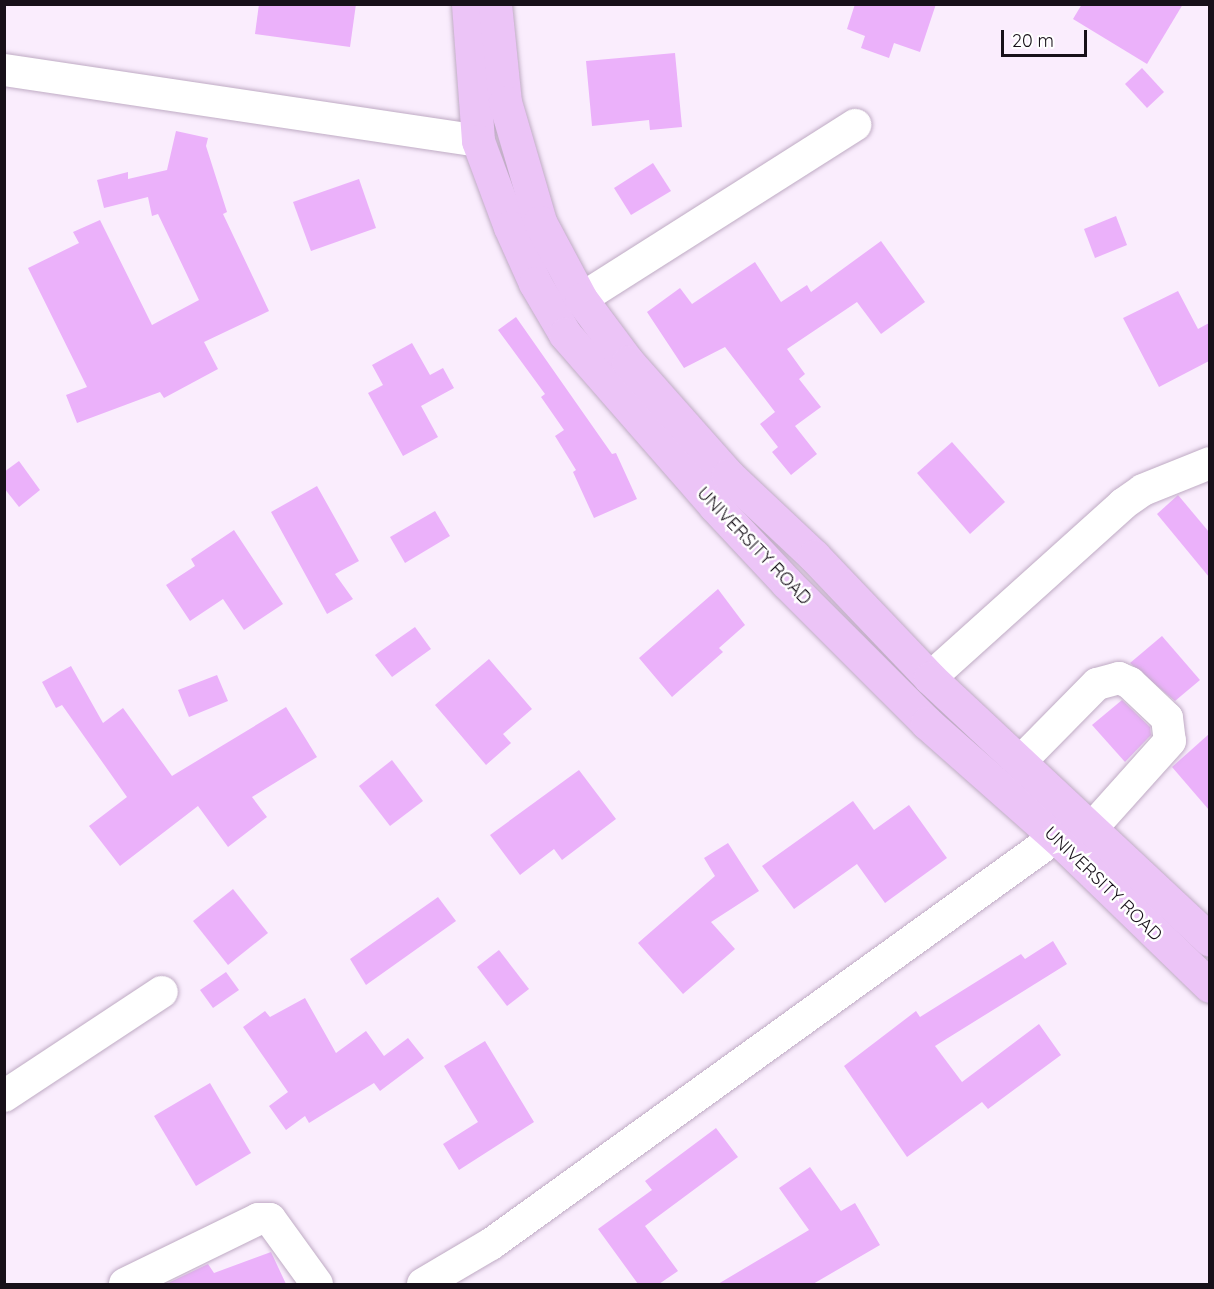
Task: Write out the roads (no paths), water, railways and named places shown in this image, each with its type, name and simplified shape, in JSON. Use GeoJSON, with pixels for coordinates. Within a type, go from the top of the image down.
{"type":"FeatureCollection","features":[{"type":"Feature","properties":{"kind":"main road","name":"UNIVERSITY ROAD"},"geometry":{"type":"LineString","coordinates":[[468,4],[478,141],[536,283],[565,334],[597,375],[787,583],[927,723],[1073,839],[1209,940]]}},
{"type":"Feature","properties":{"kind":"main road","name":"UNIVERSITY ROAD"},"geometry":{"type":"LineString","coordinates":[[495,4],[505,102],[523,172],[540,222],[581,298],[628,362],[728,475],[814,556],[930,678],[1021,761],[1073,839],[1209,986]]}},
{"type":"Feature","properties":{"kind":"street"},"geometry":{"type":"LineString","coordinates":[[4,70],[478,141]]}},
{"type":"Feature","properties":{"kind":"street"},"geometry":{"type":"LineString","coordinates":[[581,298],[855,125]]}},
{"type":"Feature","properties":{"kind":"street"},"geometry":{"type":"LineString","coordinates":[[930,678],[1123,504],[1143,490],[1209,463]]}},
{"type":"Feature","properties":{"kind":"street"},"geometry":{"type":"LineString","coordinates":[[423,1284],[491,1244],[1073,839],[1170,741],[1167,718],[1130,683],[1119,678],[1097,684],[1021,761]]}},
{"type":"Feature","properties":{"kind":"street"},"geometry":{"type":"LineString","coordinates":[[4,1096],[162,992]]}},
{"type":"Feature","properties":{"kind":"street"},"geometry":{"type":"LineString","coordinates":[[125,1284],[258,1220],[270,1219],[317,1284]]}}]}
